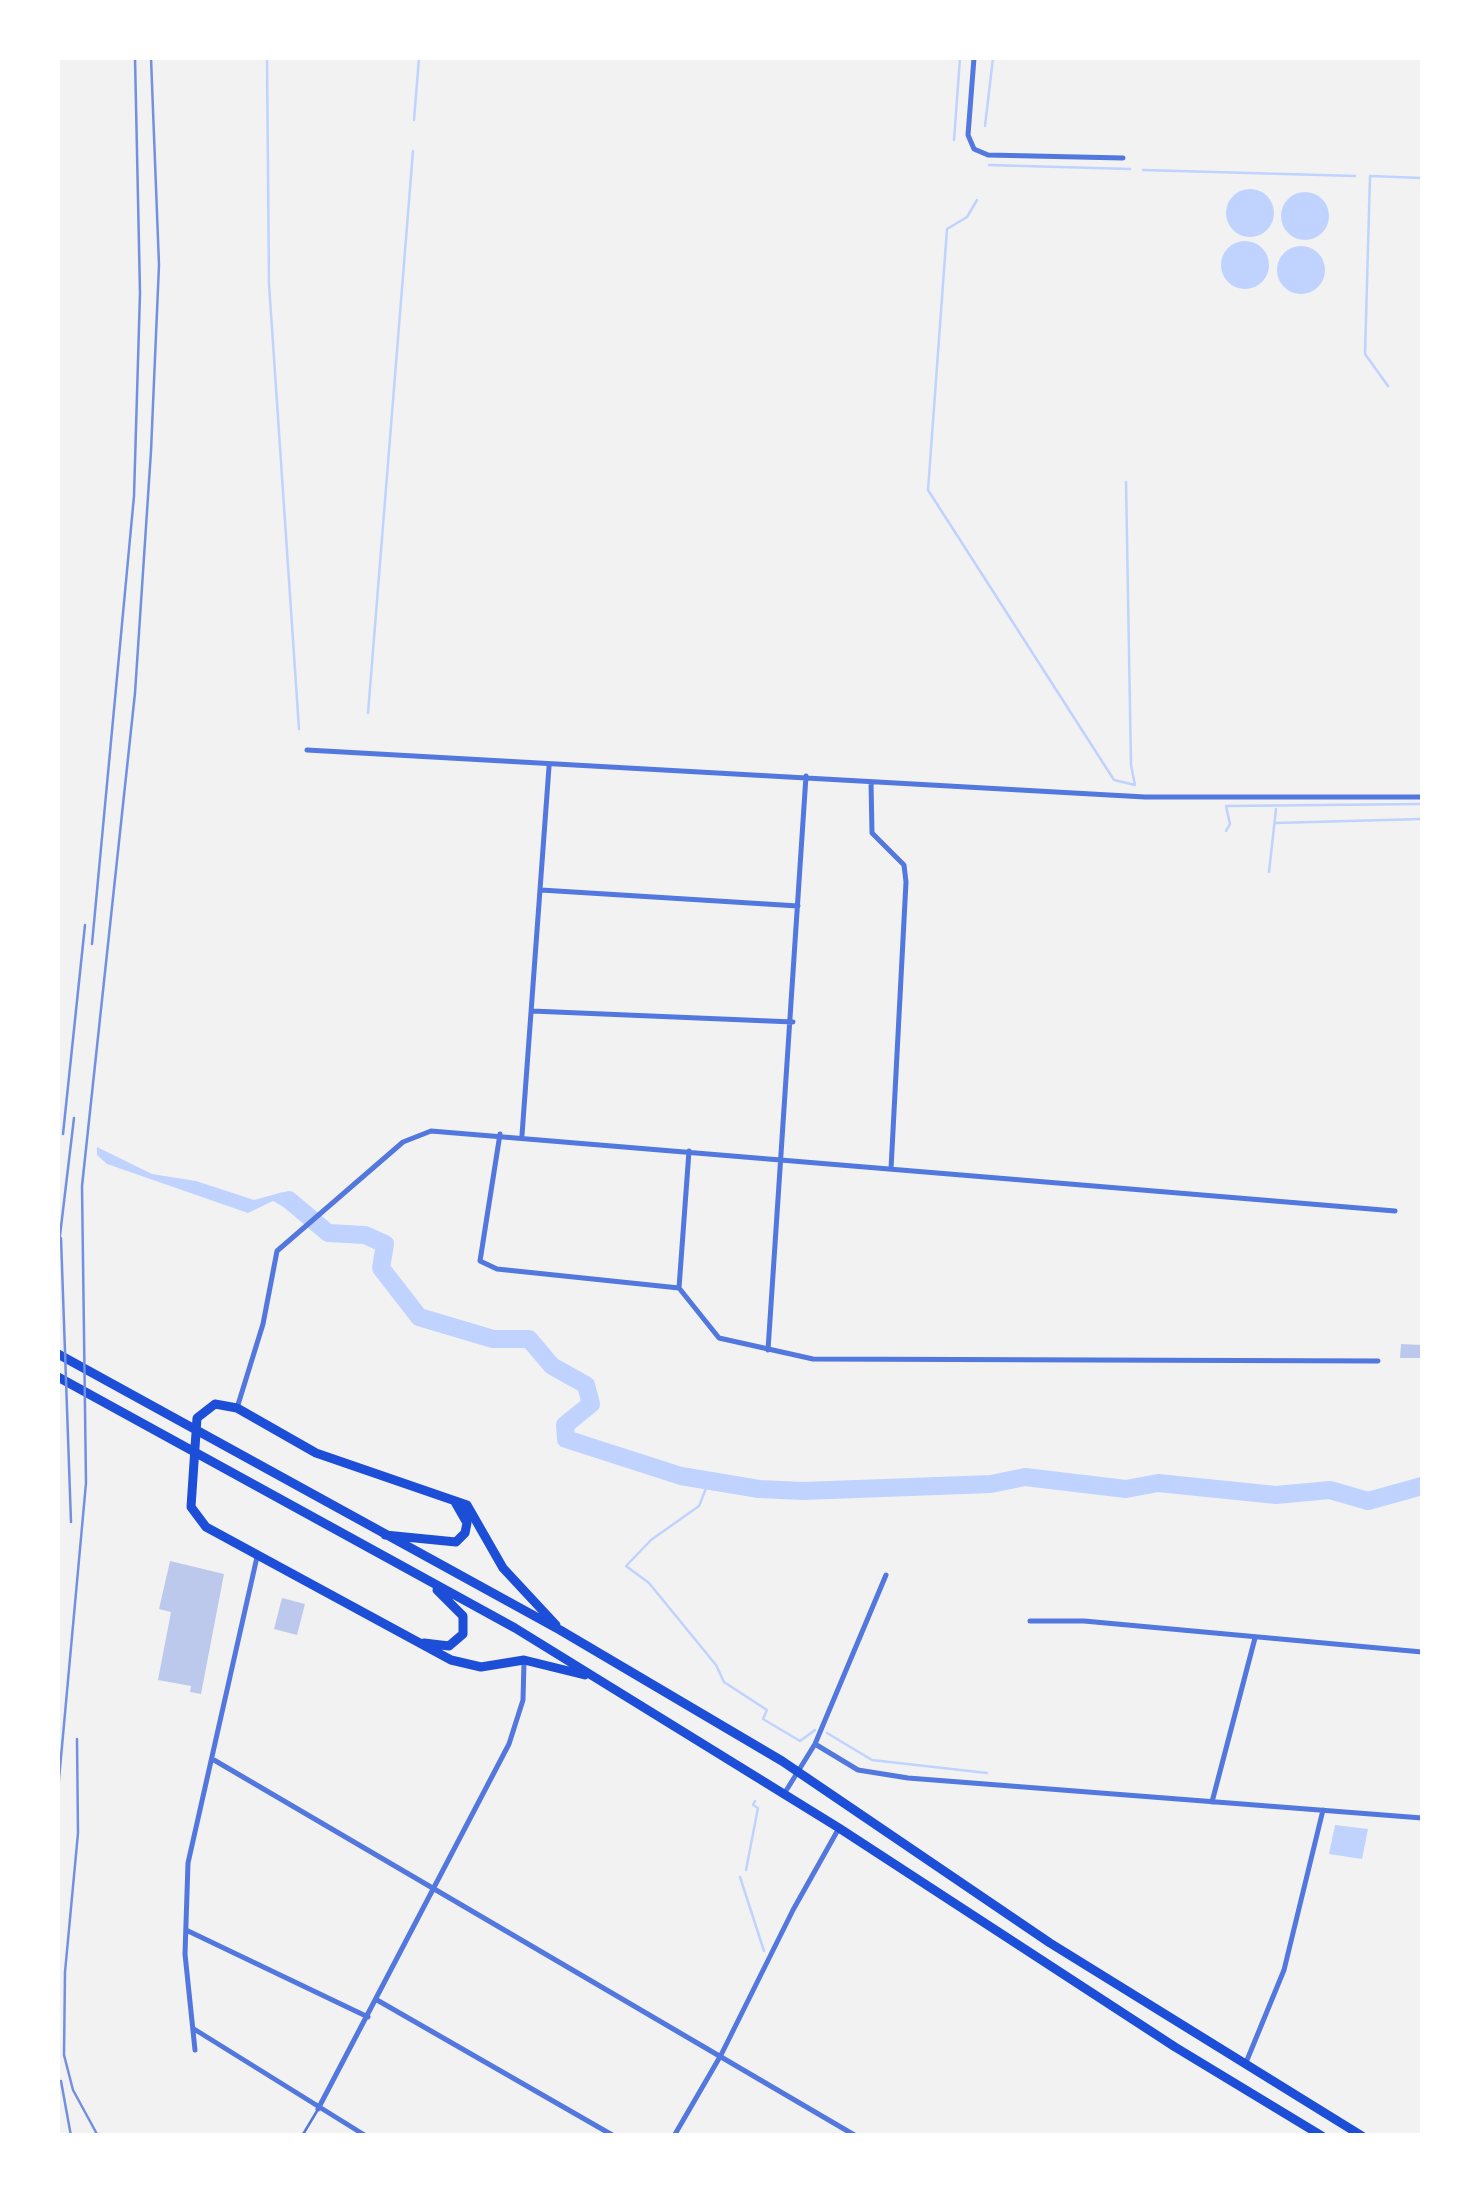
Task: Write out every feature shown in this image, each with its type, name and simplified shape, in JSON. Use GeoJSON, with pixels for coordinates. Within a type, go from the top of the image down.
{"type":"FeatureCollection","features":[{"type":"Feature","properties":{"kind":"main road"},"geometry":{"type":"LineString","coordinates":[[58,1354],[560,1630],[799,1771],[1050,1943],[1362,2136]]}},
{"type":"Feature","properties":{"kind":"main road"},"geometry":{"type":"LineString","coordinates":[[58,1377],[602,1680],[840,1828],[1162,2039],[1322,2136]]}},
{"type":"Feature","properties":{"kind":"main road"},"geometry":{"type":"LineString","coordinates":[[560,1630],[503,1568],[477,1516],[467,1505],[316,1454],[237,1408],[214,1404],[197,1418],[191,1507],[206,1527],[464,1665],[482,1667],[524,1660],[602,1680]]}},
{"type":"Feature","properties":{"kind":"main road"},"geometry":{"type":"LineString","coordinates":[[382,1535],[456,1542],[465,1534],[466,1523],[453,1499]]}},
{"type":"Feature","properties":{"kind":"main road"},"geometry":{"type":"LineString","coordinates":[[417,1642],[449,1646],[462,1634],[464,1624],[457,1606],[420,1576]]}},
{"type":"Feature","properties":{"kind":"street"},"geometry":{"type":"LineString","coordinates":[[974,58],[968,135],[974,150],[988,156],[1123,158]]}},
{"type":"Feature","properties":{"kind":"street"},"geometry":{"type":"LineString","coordinates":[[306,750],[1145,797],[1422,798]]}},
{"type":"Feature","properties":{"kind":"street"},"geometry":{"type":"LineString","coordinates":[[522,1136],[549,766]]}},
{"type":"Feature","properties":{"kind":"street"},"geometry":{"type":"LineString","coordinates":[[768,1350],[793,1022],[806,776]]}},
{"type":"Feature","properties":{"kind":"street"},"geometry":{"type":"LineString","coordinates":[[871,781],[872,832],[904,865],[906,882],[891,1169]]}},
{"type":"Feature","properties":{"kind":"street"},"geometry":{"type":"LineString","coordinates":[[542,890],[799,906]]}},
{"type":"Feature","properties":{"kind":"street"},"geometry":{"type":"LineString","coordinates":[[532,1010],[793,1022]]}},
{"type":"Feature","properties":{"kind":"street"},"geometry":{"type":"LineString","coordinates":[[237,1408],[263,1324],[277,1251],[416,1135],[448,1130],[500,1134],[1394,1212]]}},
{"type":"Feature","properties":{"kind":"street"},"geometry":{"type":"LineString","coordinates":[[500,1134],[480,1261],[497,1269],[679,1288]]}},
{"type":"Feature","properties":{"kind":"street"},"geometry":{"type":"LineString","coordinates":[[688,1151],[679,1288],[719,1338],[813,1359],[1378,1360]]}},
{"type":"Feature","properties":{"kind":"street"},"geometry":{"type":"LineString","coordinates":[[196,2050],[185,1930],[188,1863],[214,1760],[252,1568],[258,1556]]}},
{"type":"Feature","properties":{"kind":"street"},"geometry":{"type":"LineString","coordinates":[[784,1794],[816,1744],[886,1575]]}},
{"type":"Feature","properties":{"kind":"street"},"geometry":{"type":"LineString","coordinates":[[1030,1621],[1084,1621],[1422,1652]]}},
{"type":"Feature","properties":{"kind":"street"},"geometry":{"type":"LineString","coordinates":[[1212,1802],[1255,1638]]}},
{"type":"Feature","properties":{"kind":"street"},"geometry":{"type":"LineString","coordinates":[[318,2110],[519,1718],[524,1660]]}},
{"type":"Feature","properties":{"kind":"street"},"geometry":{"type":"LineString","coordinates":[[816,1744],[858,1770],[908,1778],[1422,1818]]}},
{"type":"Feature","properties":{"kind":"street"},"geometry":{"type":"LineString","coordinates":[[214,1760],[856,2136]]}},
{"type":"Feature","properties":{"kind":"street"},"geometry":{"type":"LineString","coordinates":[[1245,2065],[1284,1970],[1322,1810]]}},
{"type":"Feature","properties":{"kind":"street"},"geometry":{"type":"LineString","coordinates":[[674,2136],[722,2055],[793,1910],[840,1828]]}},
{"type":"Feature","properties":{"kind":"street"},"geometry":{"type":"LineString","coordinates":[[185,1930],[368,2018]]}},
{"type":"Feature","properties":{"kind":"street"},"geometry":{"type":"LineString","coordinates":[[377,2000],[614,2136]]}},
{"type":"Feature","properties":{"kind":"street"},"geometry":{"type":"LineString","coordinates":[[193,2028],[318,2110],[366,2136]]}},
{"type":"Feature","properties":{"kind":"lane"},"geometry":{"type":"LineString","coordinates":[[302,2136],[318,2110]]}},
{"type":"Feature","properties":{"kind":"water"},"geometry":{"type":"Polygon","coordinates":[[[1250,189],[1267,196],[1274,213],[1267,230],[1250,237],[1233,230],[1226,213],[1233,196],[1250,189]]]}},
{"type":"Feature","properties":{"kind":"water"},"geometry":{"type":"Polygon","coordinates":[[[1305,192],[1322,199],[1329,216],[1322,233],[1305,240],[1288,233],[1281,216],[1288,199],[1305,192]]]}},
{"type":"Feature","properties":{"kind":"water"},"geometry":{"type":"Polygon","coordinates":[[[1245,241],[1262,248],[1269,265],[1262,282],[1245,289],[1228,282],[1221,265],[1228,248],[1245,241]]]}},
{"type":"Feature","properties":{"kind":"water"},"geometry":{"type":"Polygon","coordinates":[[[1301,246],[1318,253],[1325,270],[1318,287],[1301,294],[1284,287],[1277,270],[1284,253],[1301,246]]]}},
{"type":"Feature","properties":{"kind":"water"},"geometry":{"type":"Polygon","coordinates":[[[97,1147],[152,1174],[196,1181],[254,1200],[283,1192],[311,1209],[301,1217],[273,1201],[248,1213],[107,1164],[97,1155],[97,1147]]]}},
{"type":"Feature","properties":{"kind":"water"},"geometry":{"type":"Polygon","coordinates":[[[1335,1825],[1368,1829],[1362,1859],[1329,1854],[1335,1825]]]}},
{"type":"Feature","properties":{"kind":"building"},"geometry":{"type":"Polygon","coordinates":[[[1401,1344],[1422,1345],[1422,1358],[1400,1358],[1401,1344]]]}},
{"type":"Feature","properties":{"kind":"building"},"geometry":{"type":"Polygon","coordinates":[[[170,1561],[224,1574],[201,1694],[190,1692],[191,1686],[158,1680],[171,1612],[159,1609],[170,1561]]]}},
{"type":"Feature","properties":{"kind":"building"},"geometry":{"type":"Polygon","coordinates":[[[282,1598],[305,1604],[297,1635],[274,1629],[282,1598]]]}},
{"type":"Feature","properties":{"kind":"waterway"},"geometry":{"type":"LineString","coordinates":[[267,58],[269,284],[299,729]]}},
{"type":"Feature","properties":{"kind":"waterway"},"geometry":{"type":"LineString","coordinates":[[414,120],[419,58]]}},
{"type":"Feature","properties":{"kind":"waterway"},"geometry":{"type":"LineString","coordinates":[[954,140],[960,58]]}},
{"type":"Feature","properties":{"kind":"waterway"},"geometry":{"type":"LineString","coordinates":[[985,126],[993,58]]}},
{"type":"Feature","properties":{"kind":"waterway"},"geometry":{"type":"LineString","coordinates":[[368,713],[413,151]]}},
{"type":"Feature","properties":{"kind":"waterway"},"geometry":{"type":"LineString","coordinates":[[989,165],[1130,169]]}},
{"type":"Feature","properties":{"kind":"waterway"},"geometry":{"type":"LineString","coordinates":[[1143,170],[1355,176]]}},
{"type":"Feature","properties":{"kind":"waterway"},"geometry":{"type":"LineString","coordinates":[[1388,386],[1365,354],[1370,176],[1422,178]]}},
{"type":"Feature","properties":{"kind":"waterway"},"geometry":{"type":"LineString","coordinates":[[977,200],[967,217],[947,229],[928,490],[1114,780],[1135,785],[1131,765],[1126,482]]}},
{"type":"Feature","properties":{"kind":"waterway"},"geometry":{"type":"LineString","coordinates":[[1226,831],[1230,824],[1226,806],[1422,804]]}},
{"type":"Feature","properties":{"kind":"waterway"},"geometry":{"type":"LineString","coordinates":[[1269,872],[1276,809]]}},
{"type":"Feature","properties":{"kind":"waterway"},"geometry":{"type":"LineString","coordinates":[[1275,823],[1422,819]]}},
{"type":"Feature","properties":{"kind":"waterway"},"geometry":{"type":"LineString","coordinates":[[289,1200],[328,1233],[365,1235],[385,1244],[381,1268],[419,1317],[493,1339],[529,1339],[552,1366],[586,1385],[591,1404],[565,1425],[566,1439],[681,1476],[759,1489],[803,1491],[991,1484],[1025,1477],[1126,1489],[1158,1483],[1276,1495],[1330,1490],[1368,1501],[1422,1486]]}},
{"type":"Feature","properties":{"kind":"waterway"},"geometry":{"type":"LineString","coordinates":[[709,1481],[699,1506],[651,1540],[626,1566],[649,1583],[716,1665],[724,1682],[767,1710],[763,1719],[800,1741],[815,1730]]}},
{"type":"Feature","properties":{"kind":"waterway"},"geometry":{"type":"LineString","coordinates":[[827,1733],[872,1760],[987,1773]]}},
{"type":"Feature","properties":{"kind":"waterway"},"geometry":{"type":"LineString","coordinates":[[746,1870],[758,1808],[753,1805],[755,1801]]}},
{"type":"Feature","properties":{"kind":"waterway"},"geometry":{"type":"LineString","coordinates":[[740,1877],[764,1951]]}},
{"type":"Feature","properties":{"kind":"railway"},"geometry":{"type":"LineString","coordinates":[[92,944],[134,496],[140,293],[135,58]]}},
{"type":"Feature","properties":{"kind":"railway"},"geometry":{"type":"LineString","coordinates":[[58,1790],[86,1483],[82,1186],[135,693],[151,451],[159,265],[151,58]]}},
{"type":"Feature","properties":{"kind":"railway"},"geometry":{"type":"LineString","coordinates":[[63,1134],[85,925]]}},
{"type":"Feature","properties":{"kind":"railway"},"geometry":{"type":"LineString","coordinates":[[58,1252],[74,1118]]}},
{"type":"Feature","properties":{"kind":"railway"},"geometry":{"type":"LineString","coordinates":[[61,1238],[71,1522]]}},
{"type":"Feature","properties":{"kind":"railway"},"geometry":{"type":"LineString","coordinates":[[77,1739],[78,1833],[65,1972],[64,2055],[73,2090],[98,2136]]}},
{"type":"Feature","properties":{"kind":"railway"},"geometry":{"type":"LineString","coordinates":[[61,2081],[71,2136]]}}]}
